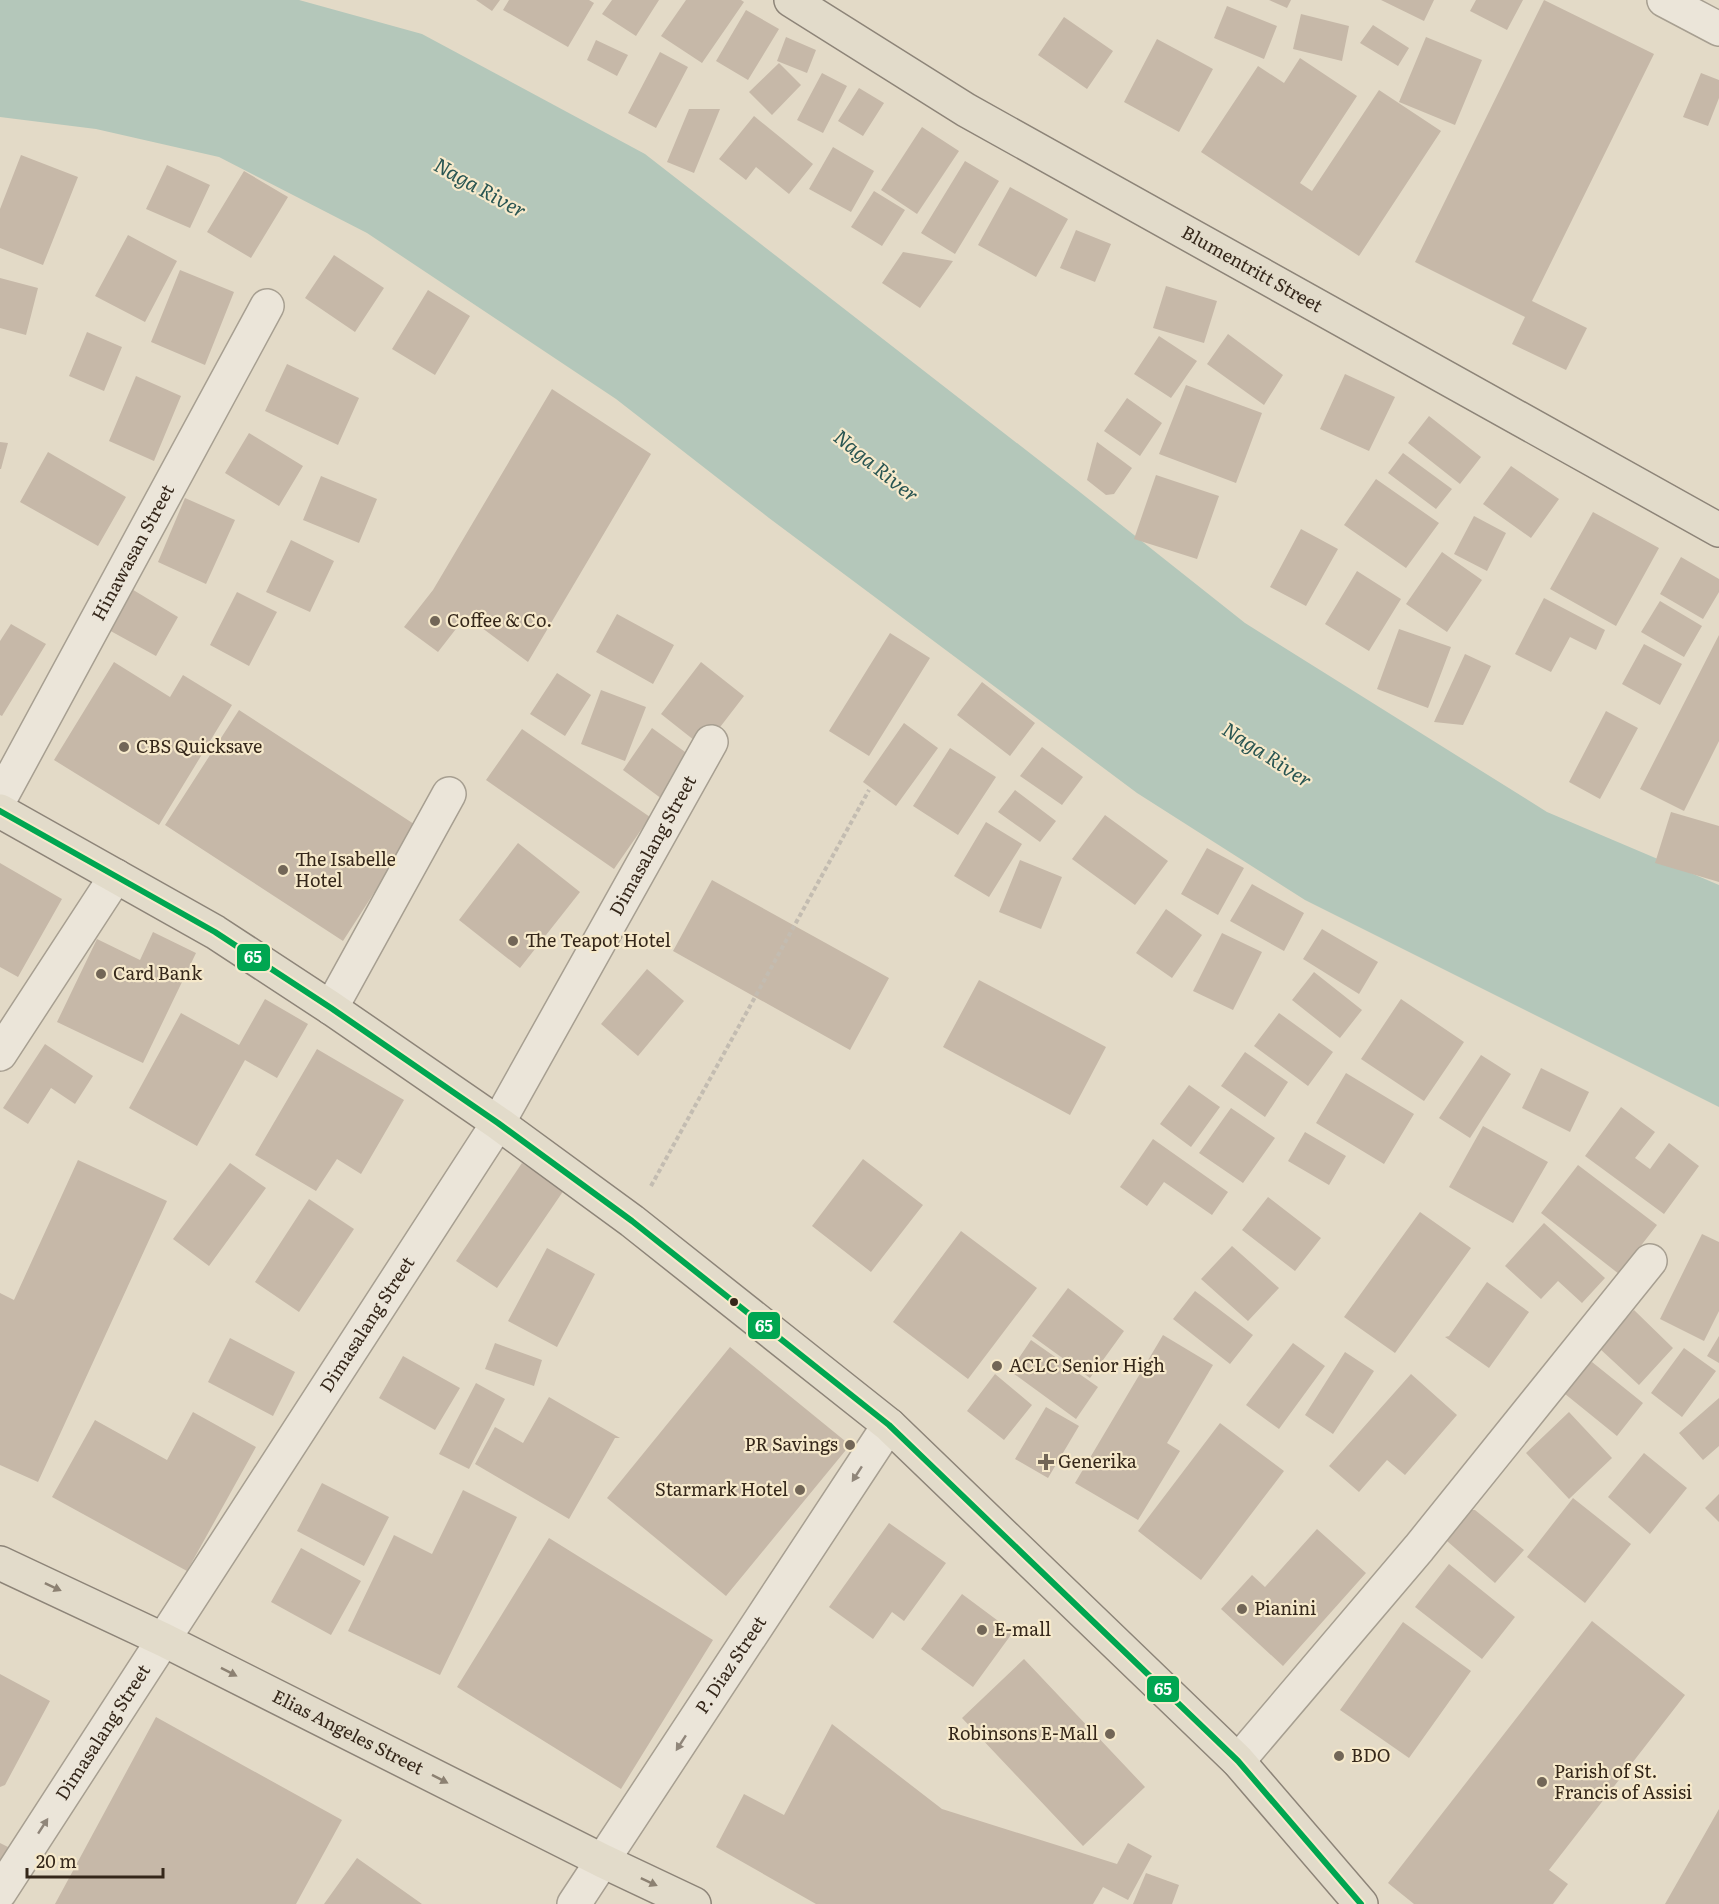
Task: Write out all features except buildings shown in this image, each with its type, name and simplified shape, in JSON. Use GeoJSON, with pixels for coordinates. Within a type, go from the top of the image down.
{"type":"FeatureCollection","features":[{"type":"Feature","properties":{"kind":"main road","name":"Blumentritt Street"},"geometry":{"type":"LineString","coordinates":[[791,0],[966,110],[1719,530]]}},
{"type":"Feature","properties":{"kind":"main road"},"geometry":{"type":"LineString","coordinates":[[0,811],[215,932],[331,1008],[498,1123],[632,1221],[889,1425],[1238,1761],[1360,1904]]}},
{"type":"Feature","properties":{"kind":"main road","name":"Elias Angeles Street"},"geometry":{"type":"LineString","coordinates":[[0,1563],[164,1640],[603,1861],[694,1904]]}},
{"type":"Feature","properties":{"kind":"street"},"geometry":{"type":"LineString","coordinates":[[1664,0],[1719,29]]}},
{"type":"Feature","properties":{"kind":"street","name":"Hinawasan Street"},"geometry":{"type":"LineString","coordinates":[[0,799],[267,306]]}},
{"type":"Feature","properties":{"kind":"street","name":"Dimasalang Street"},"geometry":{"type":"LineString","coordinates":[[0,1893],[498,1123],[711,742]]}},
{"type":"Feature","properties":{"kind":"street"},"geometry":{"type":"LineString","coordinates":[[331,1008],[449,794]]}},
{"type":"Feature","properties":{"kind":"street"},"geometry":{"type":"LineString","coordinates":[[0,1054],[116,876]]}},
{"type":"Feature","properties":{"kind":"street"},"geometry":{"type":"LineString","coordinates":[[1238,1761],[1419,1548],[1650,1261]]}},
{"type":"Feature","properties":{"kind":"street","name":"P. Diaz Street"},"geometry":{"type":"LineString","coordinates":[[574,1904],[889,1425]]}},
{"type":"Feature","properties":{"kind":"path"},"geometry":{"type":"LineString","coordinates":[[632,1221],[869,790]]}},
{"type":"Feature","properties":{"kind":"water","name":"Naga River"},"geometry":{"type":"Polygon","coordinates":[[[0,0],[299,0],[422,34],[645,154],[1245,623],[1547,812],[1719,885],[1719,1107],[1305,900],[1137,793],[769,518],[616,399],[367,233],[219,157],[96,129],[0,117],[0,0]]]}},
{"type":"Feature","properties":{"kind":"transit line","name":"65"},"geometry":{"type":"LineString","coordinates":[[0,811],[215,932],[331,1008],[498,1123],[632,1221],[889,1425],[1238,1761],[1361,1904]]}},
{"type":"Feature","properties":{"kind":"place","name":"Coffee & Co."},"geometry":{"type":"Point","coordinates":[435,621]}},
{"type":"Feature","properties":{"kind":"place","name":"CBS Quicksave"},"geometry":{"type":"Point","coordinates":[124,747]}},
{"type":"Feature","properties":{"kind":"place","name":"The Isabelle Hotel"},"geometry":{"type":"Point","coordinates":[283,870]}},
{"type":"Feature","properties":{"kind":"place","name":"The Teapot Hotel"},"geometry":{"type":"Point","coordinates":[513,941]}},
{"type":"Feature","properties":{"kind":"place","name":"Card Bank"},"geometry":{"type":"Point","coordinates":[101,974]}},
{"type":"Feature","properties":{"kind":"place","name":"ACLC Senior High"},"geometry":{"type":"Point","coordinates":[997,1366]}},
{"type":"Feature","properties":{"kind":"place","name":"PR Savings"},"geometry":{"type":"Point","coordinates":[850,1445]}},
{"type":"Feature","properties":{"kind":"place","name":"Generika"},"geometry":{"type":"Point","coordinates":[1046,1462]}},
{"type":"Feature","properties":{"kind":"place","name":"Starmark Hotel"},"geometry":{"type":"Point","coordinates":[800,1490]}},
{"type":"Feature","properties":{"kind":"place","name":"Pianini"},"geometry":{"type":"Point","coordinates":[1242,1609]}},
{"type":"Feature","properties":{"kind":"place","name":"E-mall"},"geometry":{"type":"Point","coordinates":[982,1630]}},
{"type":"Feature","properties":{"kind":"place","name":"Robinsons E-Mall"},"geometry":{"type":"Point","coordinates":[1110,1734]}},
{"type":"Feature","properties":{"kind":"place","name":"BDO"},"geometry":{"type":"Point","coordinates":[1339,1756]}},
{"type":"Feature","properties":{"kind":"place","name":"Parish of St. Francis of Assisi"},"geometry":{"type":"Point","coordinates":[1542,1782]}}]}
